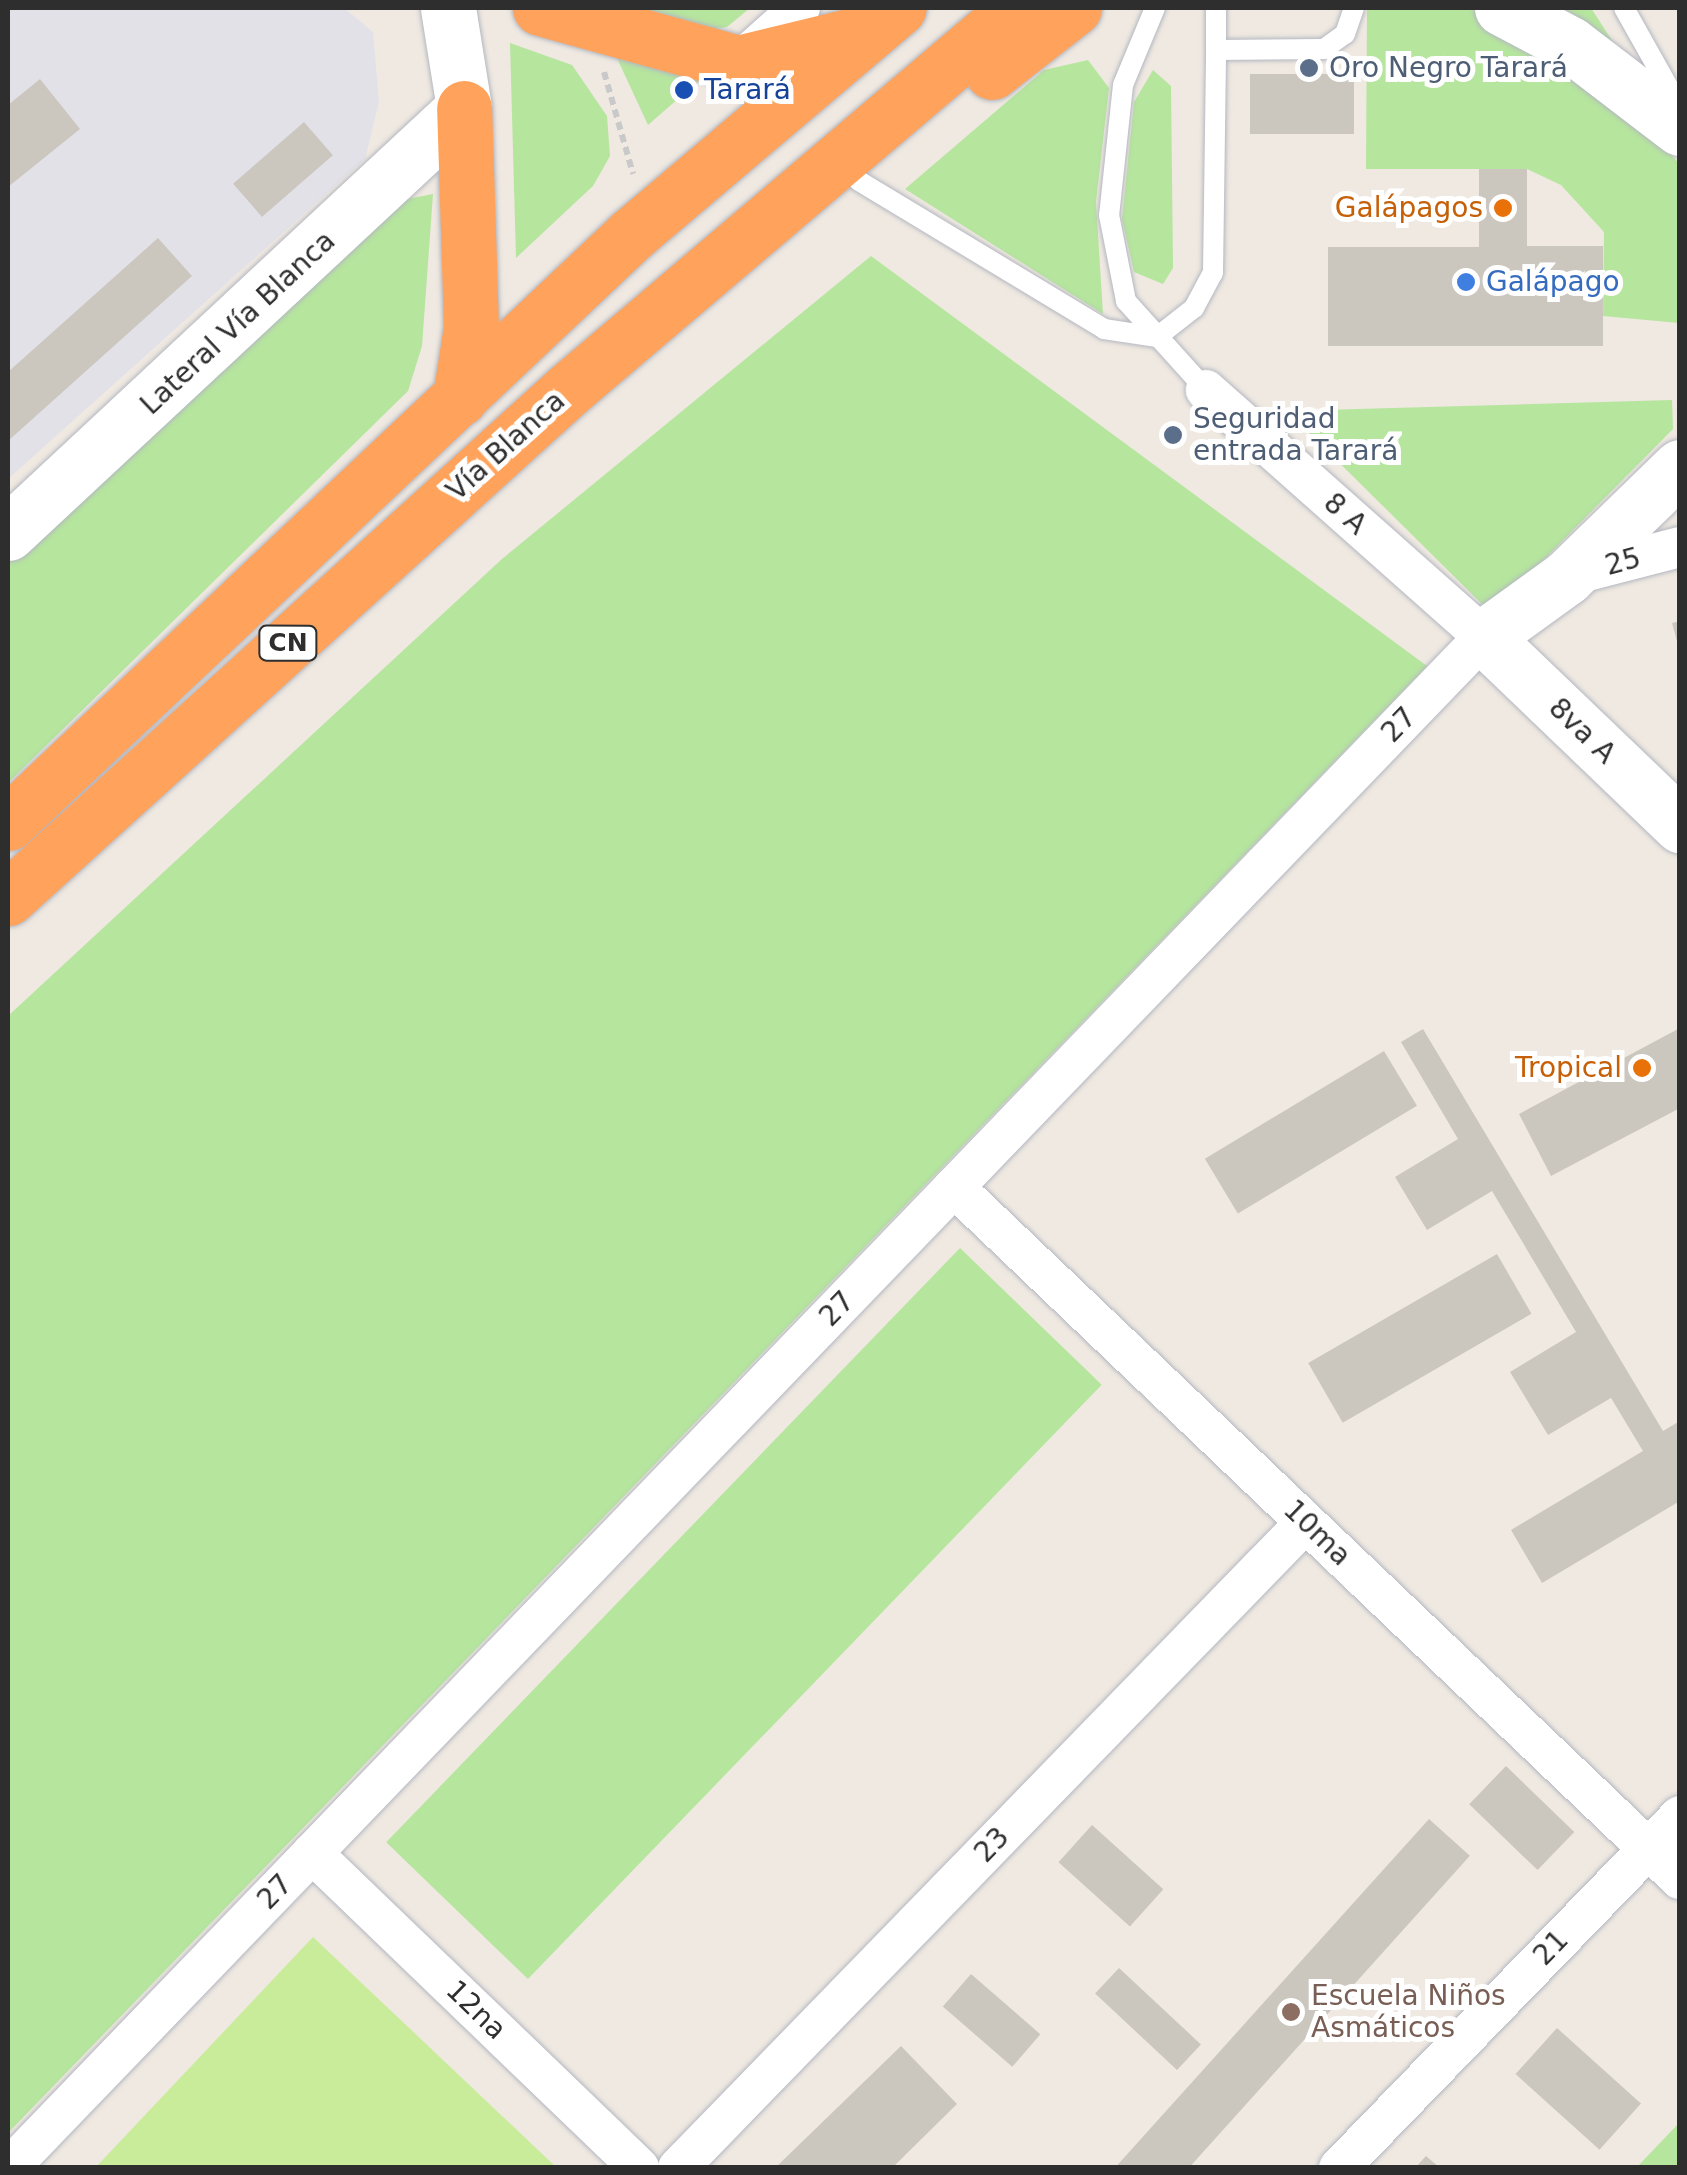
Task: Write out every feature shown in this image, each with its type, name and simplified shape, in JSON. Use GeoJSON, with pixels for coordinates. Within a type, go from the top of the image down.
{"type":"FeatureCollection","features":[{"type":"Feature","properties":{"kind":"highway","name":"Vía Blanca"},"geometry":{"type":"LineString","coordinates":[[8,898],[570,390],[1017,8]]}},
{"type":"Feature","properties":{"kind":"highway","name":"CN"},"geometry":{"type":"LineString","coordinates":[[570,390],[859,180],[1074,8]]}},
{"type":"Feature","properties":{"kind":"highway"},"geometry":{"type":"LineString","coordinates":[[557,13],[738,63],[884,19]]}},
{"type":"Feature","properties":{"kind":"highway","name":"CN"},"geometry":{"type":"LineString","coordinates":[[8,823],[630,236],[884,19]]}},
{"type":"Feature","properties":{"kind":"highway"},"geometry":{"type":"LineString","coordinates":[[464,108],[471,328],[460,398],[570,390]]}},
{"type":"Feature","properties":{"kind":"street"},"geometry":{"type":"LineString","coordinates":[[448,8],[464,108]]}},
{"type":"Feature","properties":{"kind":"street"},"geometry":{"type":"LineString","coordinates":[[738,63],[800,8]]}},
{"type":"Feature","properties":{"kind":"street"},"geometry":{"type":"LineString","coordinates":[[1502,8],[1570,44],[1680,128]]}},
{"type":"Feature","properties":{"kind":"street","name":"Lateral Vía Blanca"},"geometry":{"type":"LineString","coordinates":[[8,533],[464,108]]}},
{"type":"Feature","properties":{"kind":"street","name":"8 A"},"geometry":{"type":"LineString","coordinates":[[1206,390],[1484,637]]}},
{"type":"Feature","properties":{"kind":"street","name":"27"},"geometry":{"type":"LineString","coordinates":[[9,2168],[1484,637],[1568,576],[1680,467]]}},
{"type":"Feature","properties":{"kind":"street","name":"25"},"geometry":{"type":"LineString","coordinates":[[1568,576],[1680,546]]}},
{"type":"Feature","properties":{"kind":"street","name":"8va A"},"geometry":{"type":"LineString","coordinates":[[1484,637],[1680,824]]}},
{"type":"Feature","properties":{"kind":"street","name":"10ma"},"geometry":{"type":"LineString","coordinates":[[954,1187],[1680,1880]]}},
{"type":"Feature","properties":{"kind":"street","name":"23"},"geometry":{"type":"LineString","coordinates":[[678,2168],[1305,1523]]}},
{"type":"Feature","properties":{"kind":"street","name":"21"},"geometry":{"type":"LineString","coordinates":[[1339,2168],[1680,1816]]}},
{"type":"Feature","properties":{"kind":"street","name":"12na"},"geometry":{"type":"LineString","coordinates":[[312,1853],[639,2168]]}},
{"type":"Feature","properties":{"kind":"lane"},"geometry":{"type":"LineString","coordinates":[[1155,8],[1123,85],[1109,215],[1126,301],[1206,390]]}},
{"type":"Feature","properties":{"kind":"lane"},"geometry":{"type":"LineString","coordinates":[[859,180],[1104,329],[1158,337],[1194,308],[1213,274],[1216,8]]}},
{"type":"Feature","properties":{"kind":"lane"},"geometry":{"type":"LineString","coordinates":[[1216,50],[1324,48],[1344,34],[1354,8]]}},
{"type":"Feature","properties":{"kind":"lane"},"geometry":{"type":"LineString","coordinates":[[1624,8],[1680,106]]}},
{"type":"Feature","properties":{"kind":"path"},"geometry":{"type":"LineString","coordinates":[[557,13],[618,96],[634,162],[630,236]]}},
{"type":"Feature","properties":{"kind":"shaded area"},"geometry":{"type":"Polygon","coordinates":[[[8,8],[344,8],[373,32],[379,102],[365,159],[8,479],[8,8]]]}},
{"type":"Feature","properties":{"kind":"green space"},"geometry":{"type":"Polygon","coordinates":[[[595,8],[750,8],[727,27],[675,36],[595,8]]]}},
{"type":"Feature","properties":{"kind":"green space"},"geometry":{"type":"Polygon","coordinates":[[[1367,8],[1472,8],[1662,142],[1679,164],[1679,323],[1603,316],[1604,232],[1561,185],[1527,169],[1366,169],[1367,8]]]}},
{"type":"Feature","properties":{"kind":"green space"},"geometry":{"type":"Polygon","coordinates":[[[1546,8],[1591,8],[1624,59],[1546,8]]]}},
{"type":"Feature","properties":{"kind":"green space"},"geometry":{"type":"Polygon","coordinates":[[[510,43],[572,65],[607,116],[610,156],[593,186],[516,258],[510,43]]]}},
{"type":"Feature","properties":{"kind":"green space"},"geometry":{"type":"Polygon","coordinates":[[[616,56],[703,77],[648,125],[616,56]]]}},
{"type":"Feature","properties":{"kind":"green space"},"geometry":{"type":"Polygon","coordinates":[[[1088,60],[1109,88],[1096,202],[1103,314],[905,189],[1044,70],[1088,60]]]}},
{"type":"Feature","properties":{"kind":"green space"},"geometry":{"type":"Polygon","coordinates":[[[1153,70],[1171,86],[1173,268],[1163,284],[1134,272],[1122,219],[1134,102],[1153,70]]]}},
{"type":"Feature","properties":{"kind":"green space"},"geometry":{"type":"Polygon","coordinates":[[[433,194],[422,346],[408,391],[8,783],[8,561],[407,199],[433,194]]]}},
{"type":"Feature","properties":{"kind":"green space"},"geometry":{"type":"Polygon","coordinates":[[[871,256],[1427,666],[8,2133],[8,1016],[502,559],[871,256]]]}},
{"type":"Feature","properties":{"kind":"green space"},"geometry":{"type":"Polygon","coordinates":[[[1672,400],[1673,429],[1491,613],[1287,411],[1672,400]]]}},
{"type":"Feature","properties":{"kind":"green space"},"geometry":{"type":"Polygon","coordinates":[[[960,1248],[1102,1385],[528,1979],[386,1842],[960,1248]]]}},
{"type":"Feature","properties":{"kind":"green space"},"geometry":{"type":"Polygon","coordinates":[[[313,1937],[556,2167],[96,2167],[313,1937]]]}},
{"type":"Feature","properties":{"kind":"green space"},"geometry":{"type":"Polygon","coordinates":[[[1679,2123],[1679,2167],[1637,2167],[1679,2123]]]}},
{"type":"Feature","properties":{"kind":"building"},"geometry":{"type":"Polygon","coordinates":[[[1250,74],[1354,74],[1354,134],[1250,134],[1250,74]]]}},
{"type":"Feature","properties":{"kind":"building"},"geometry":{"type":"Polygon","coordinates":[[[40,79],[80,129],[8,187],[8,105],[40,79]]]}},
{"type":"Feature","properties":{"kind":"building"},"geometry":{"type":"Polygon","coordinates":[[[304,122],[333,155],[262,217],[233,184],[304,122]]]}},
{"type":"Feature","properties":{"kind":"building","name":"Galápago"},"geometry":{"type":"Polygon","coordinates":[[[1479,169],[1527,169],[1527,246],[1603,246],[1603,346],[1328,346],[1328,247],[1479,247],[1479,169]]]}},
{"type":"Feature","properties":{"kind":"building"},"geometry":{"type":"Polygon","coordinates":[[[158,238],[192,276],[8,441],[8,372],[158,238]]]}},
{"type":"Feature","properties":{"kind":"building"},"geometry":{"type":"Polygon","coordinates":[[[1680,621],[1680,645],[1678,645],[1672,623],[1680,621]]]}},
{"type":"Feature","properties":{"kind":"building","name":"Tropical"},"geometry":{"type":"Polygon","coordinates":[[[1680,1028],[1680,1108],[1551,1176],[1519,1114],[1680,1028]]]}},
{"type":"Feature","properties":{"kind":"building"},"geometry":{"type":"Polygon","coordinates":[[[1423,1029],[1663,1431],[1680,1421],[1680,1501],[1542,1583],[1511,1530],[1643,1451],[1611,1398],[1548,1435],[1510,1372],[1576,1332],[1492,1191],[1427,1230],[1395,1177],[1458,1139],[1401,1042],[1423,1029]]]}},
{"type":"Feature","properties":{"kind":"building"},"geometry":{"type":"Polygon","coordinates":[[[1384,1051],[1417,1106],[1238,1214],[1205,1159],[1384,1051]]]}},
{"type":"Feature","properties":{"kind":"building"},"geometry":{"type":"Polygon","coordinates":[[[1497,1254],[1532,1314],[1343,1423],[1308,1363],[1497,1254]]]}},
{"type":"Feature","properties":{"kind":"building"},"geometry":{"type":"Polygon","coordinates":[[[1506,1766],[1574,1832],[1538,1870],[1469,1804],[1506,1766]]]}},
{"type":"Feature","properties":{"kind":"building","name":"Escuela Niños Asmáticos"},"geometry":{"type":"Polygon","coordinates":[[[1429,1819],[1470,1856],[1189,2168],[1115,2168],[1429,1819]]]}},
{"type":"Feature","properties":{"kind":"building"},"geometry":{"type":"Polygon","coordinates":[[[1092,1825],[1163,1889],[1130,1926],[1059,1862],[1092,1825]]]}},
{"type":"Feature","properties":{"kind":"building"},"geometry":{"type":"Polygon","coordinates":[[[1119,1968],[1201,2044],[1177,2070],[1095,1994],[1119,1968]]]}},
{"type":"Feature","properties":{"kind":"building"},"geometry":{"type":"Polygon","coordinates":[[[971,1974],[1040,2034],[1012,2067],[943,2006],[971,1974]]]}},
{"type":"Feature","properties":{"kind":"building"},"geometry":{"type":"Polygon","coordinates":[[[1557,2028],[1641,2104],[1599,2150],[1516,2074],[1557,2028]]]}},
{"type":"Feature","properties":{"kind":"building"},"geometry":{"type":"Polygon","coordinates":[[[901,2046],[957,2104],[892,2168],[775,2168],[901,2046]]]}},
{"type":"Feature","properties":{"kind":"building"},"geometry":{"type":"Polygon","coordinates":[[[1426,2156],[1440,2168],[1415,2168],[1426,2156]]]}},
{"type":"Feature","properties":{"kind":"place","name":"Oro Negro Tarará"},"geometry":{"type":"Point","coordinates":[1309,68]}},
{"type":"Feature","properties":{"kind":"place","name":"Tarará"},"geometry":{"type":"Point","coordinates":[684,90]}},
{"type":"Feature","properties":{"kind":"place","name":"Galápagos"},"geometry":{"type":"Point","coordinates":[1503,208]}},
{"type":"Feature","properties":{"kind":"place","name":"Galápago"},"geometry":{"type":"Point","coordinates":[1466,282]}},
{"type":"Feature","properties":{"kind":"place","name":"Seguridad entrada Tarará"},"geometry":{"type":"Point","coordinates":[1173,435]}},
{"type":"Feature","properties":{"kind":"place","name":"Tropical"},"geometry":{"type":"Point","coordinates":[1642,1068]}},
{"type":"Feature","properties":{"kind":"place","name":"Escuela Niños Asmáticos"},"geometry":{"type":"Point","coordinates":[1291,2012]}}]}
